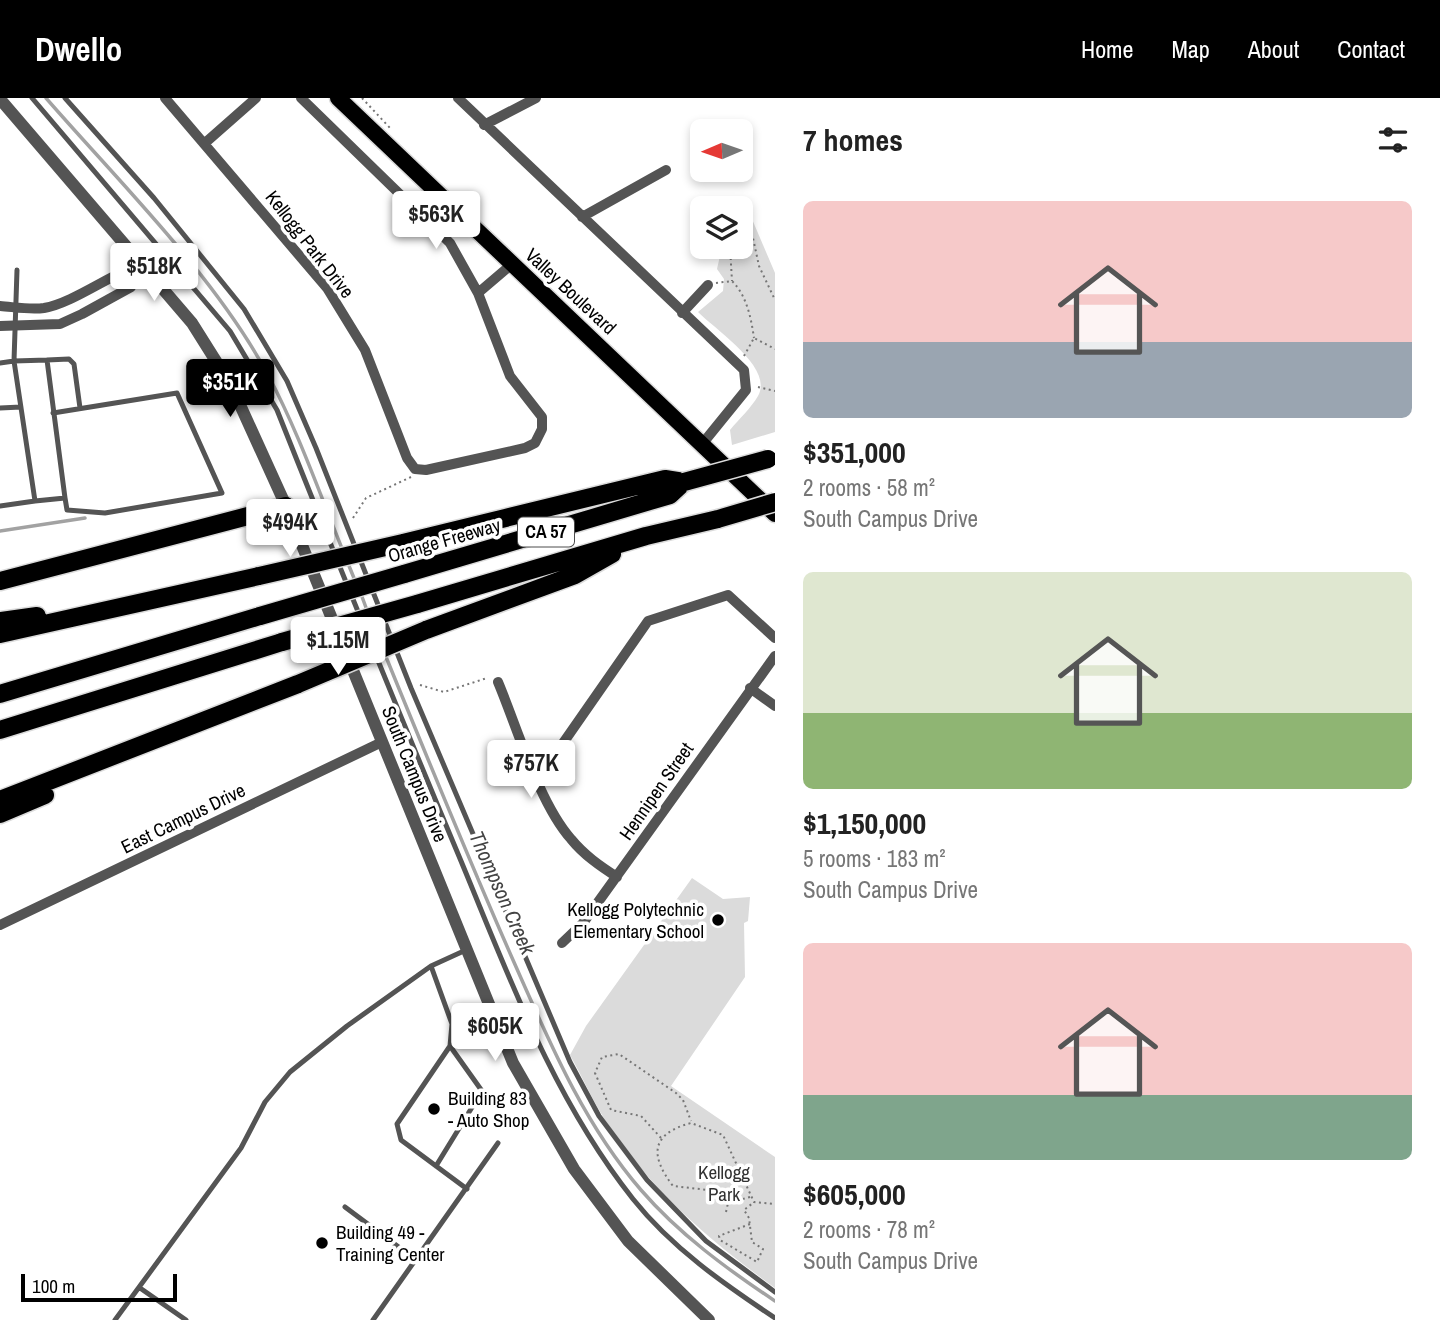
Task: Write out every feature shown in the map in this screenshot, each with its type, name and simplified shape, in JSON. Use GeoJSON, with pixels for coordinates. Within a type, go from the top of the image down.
{"type":"FeatureCollection","features":[{"type":"Feature","properties":{"kind":"highway","name":"Orange Freeway"},"geometry":{"type":"LineString","coordinates":[[0,694],[670,495],[684,482],[772,458]]}},
{"type":"Feature","properties":{"kind":"highway"},"geometry":{"type":"LineString","coordinates":[[0,634],[403,543],[665,479],[684,482]]}},
{"type":"Feature","properties":{"kind":"highway","name":"CA 57"},"geometry":{"type":"LineString","coordinates":[[0,730],[282,642],[646,536],[775,502]]}},
{"type":"Feature","properties":{"kind":"highway"},"geometry":{"type":"LineString","coordinates":[[0,581],[286,506]]}},
{"type":"Feature","properties":{"kind":"highway"},"geometry":{"type":"LineString","coordinates":[[0,800],[172,735],[426,630],[575,575],[646,536]]}},
{"type":"Feature","properties":{"kind":"highway"},"geometry":{"type":"LineString","coordinates":[[0,621],[179,594]]}},
{"type":"Feature","properties":{"kind":"highway"},"geometry":{"type":"LineString","coordinates":[[0,814],[172,735]]}},
{"type":"Feature","properties":{"kind":"main road","name":"Valley Boulevard"},"geometry":{"type":"LineString","coordinates":[[343,100],[775,514]]}},
{"type":"Feature","properties":{"kind":"street","name":"Kellogg Park Drive"},"geometry":{"type":"LineString","coordinates":[[166,98],[327,288],[365,351],[407,458],[415,469]]}},
{"type":"Feature","properties":{"kind":"street"},"geometry":{"type":"LineString","coordinates":[[205,143],[256,98]]}},
{"type":"Feature","properties":{"kind":"street"},"geometry":{"type":"LineString","coordinates":[[301,98],[450,243],[478,293],[510,376],[542,417],[542,429],[535,443],[525,448],[426,470],[415,469]]}},
{"type":"Feature","properties":{"kind":"street"},"geometry":{"type":"LineString","coordinates":[[458,98],[744,370],[746,390],[703,443]]}},
{"type":"Feature","properties":{"kind":"street"},"geometry":{"type":"LineString","coordinates":[[484,125],[536,98]]}},
{"type":"Feature","properties":{"kind":"street","name":"South Campus Drive"},"geometry":{"type":"LineString","coordinates":[[0,99],[143,263],[191,323],[231,385],[286,506],[513,1063],[574,1169],[628,1241],[709,1320]]}},
{"type":"Feature","properties":{"kind":"street"},"geometry":{"type":"LineString","coordinates":[[582,217],[666,170]]}},
{"type":"Feature","properties":{"kind":"street"},"geometry":{"type":"LineString","coordinates":[[0,306],[44,308],[79,295],[116,272],[143,263]]}},
{"type":"Feature","properties":{"kind":"street"},"geometry":{"type":"LineString","coordinates":[[0,326],[60,324],[131,287],[143,263]]}},
{"type":"Feature","properties":{"kind":"street"},"geometry":{"type":"LineString","coordinates":[[478,293],[512,264]]}},
{"type":"Feature","properties":{"kind":"street"},"geometry":{"type":"LineString","coordinates":[[682,313],[708,285]]}},
{"type":"Feature","properties":{"kind":"street"},"geometry":{"type":"LineString","coordinates":[[537,775],[545,769],[648,621],[727,595],[772,631],[775,638]]}},
{"type":"Feature","properties":{"kind":"street","name":"Hennipen Street"},"geometry":{"type":"LineString","coordinates":[[562,943],[583,923],[775,656]]}},
{"type":"Feature","properties":{"kind":"street"},"geometry":{"type":"LineString","coordinates":[[498,682],[553,814],[569,838],[588,857],[617,877]]}},
{"type":"Feature","properties":{"kind":"street"},"geometry":{"type":"LineString","coordinates":[[750,688],[775,706]]}},
{"type":"Feature","properties":{"kind":"street","name":"East Campus Drive"},"geometry":{"type":"LineString","coordinates":[[0,925],[382,742]]}},
{"type":"Feature","properties":{"kind":"lane"},"geometry":{"type":"LineString","coordinates":[[32,98],[222,321],[277,410],[524,1013],[572,1113],[635,1202],[668,1236],[720,1280],[775,1318]]}},
{"type":"Feature","properties":{"kind":"lane"},"geometry":{"type":"LineString","coordinates":[[65,98],[154,198],[244,309],[287,381],[485,866],[570,1062],[599,1116],[646,1181],[679,1216],[706,1241],[775,1293]]}},
{"type":"Feature","properties":{"kind":"lane"},"geometry":{"type":"LineString","coordinates":[[17,270],[18,307],[14,361],[35,500]]}},
{"type":"Feature","properties":{"kind":"lane"},"geometry":{"type":"LineString","coordinates":[[0,363],[69,359],[74,364],[80,408]]}},
{"type":"Feature","properties":{"kind":"lane"},"geometry":{"type":"LineString","coordinates":[[47,360],[53,413],[66,510],[105,513],[222,493],[177,393],[53,413]]}},
{"type":"Feature","properties":{"kind":"lane"},"geometry":{"type":"LineString","coordinates":[[0,408],[21,407]]}},
{"type":"Feature","properties":{"kind":"lane"},"geometry":{"type":"LineString","coordinates":[[0,506],[65,498]]}},
{"type":"Feature","properties":{"kind":"lane"},"geometry":{"type":"LineString","coordinates":[[115,1320],[241,1148],[265,1102],[290,1072],[347,1026],[431,966],[466,950]]}},
{"type":"Feature","properties":{"kind":"lane"},"geometry":{"type":"LineString","coordinates":[[431,966],[452,1024],[450,1046],[397,1124],[401,1140],[467,1188]]}},
{"type":"Feature","properties":{"kind":"lane"},"geometry":{"type":"LineString","coordinates":[[452,1024],[490,1010]]}},
{"type":"Feature","properties":{"kind":"lane"},"geometry":{"type":"LineString","coordinates":[[436,1166],[482,1091],[450,1046]]}},
{"type":"Feature","properties":{"kind":"lane"},"geometry":{"type":"LineString","coordinates":[[373,1320],[499,1143]]}},
{"type":"Feature","properties":{"kind":"lane"},"geometry":{"type":"LineString","coordinates":[[345,1207],[416,1260]]}},
{"type":"Feature","properties":{"kind":"lane"},"geometry":{"type":"LineString","coordinates":[[139,1288],[186,1320]]}},
{"type":"Feature","properties":{"kind":"path"},"geometry":{"type":"LineString","coordinates":[[753,238],[759,266],[775,300]]}},
{"type":"Feature","properties":{"kind":"path"},"geometry":{"type":"LineString","coordinates":[[731,259],[732,281],[744,297],[754,338],[744,356]]}},
{"type":"Feature","properties":{"kind":"path"},"geometry":{"type":"LineString","coordinates":[[708,285],[732,281]]}},
{"type":"Feature","properties":{"kind":"path"},"geometry":{"type":"LineString","coordinates":[[754,338],[775,349]]}},
{"type":"Feature","properties":{"kind":"path"},"geometry":{"type":"LineString","coordinates":[[758,387],[775,391]]}},
{"type":"Feature","properties":{"kind":"path"},"geometry":{"type":"LineString","coordinates":[[352,526],[356,511],[366,498],[410,480],[415,469]]}},
{"type":"Feature","properties":{"kind":"path"},"geometry":{"type":"LineString","coordinates":[[414,678],[427,689],[444,692],[485,678],[498,682]]}},
{"type":"Feature","properties":{"kind":"path"},"geometry":{"type":"LineString","coordinates":[[662,1139],[641,1116],[611,1110],[595,1073],[602,1057],[619,1054],[676,1093],[683,1100],[691,1123]]}},
{"type":"Feature","properties":{"kind":"path"},"geometry":{"type":"LineString","coordinates":[[750,1197],[727,1203],[708,1190],[677,1188],[670,1183],[656,1156],[662,1139],[691,1123],[723,1135],[754,1202]]}},
{"type":"Feature","properties":{"kind":"path"},"geometry":{"type":"LineString","coordinates":[[750,1224],[719,1236],[720,1240],[757,1262],[763,1249],[752,1242],[750,1224],[744,1210],[754,1202],[775,1204]]}},
{"type":"Feature","properties":{"kind":"path"},"geometry":{"type":"LineString","coordinates":[[726,1212],[727,1203]]}},
{"type":"Feature","properties":{"kind":"green space"},"geometry":{"type":"Polygon","coordinates":[[[753,221],[775,273],[775,432],[732,445],[730,430],[758,396],[761,385],[751,362],[698,312],[723,291],[724,279],[717,269],[719,259],[753,259],[753,221]]]}},
{"type":"Feature","properties":{"kind":"green space","name":"Kellogg Park"},"geometry":{"type":"Polygon","coordinates":[[[692,878],[723,899],[750,897],[748,921],[744,923],[745,977],[671,1086],[775,1157],[775,1288],[684,1215],[645,1173],[604,1118],[570,1055],[586,1026],[692,878]]]}},
{"type":"Feature","properties":{"kind":"waterway","name":"Thompson Creek"},"geometry":{"type":"LineString","coordinates":[[46,98],[165,231],[246,338],[289,418],[343,551]]}},
{"type":"Feature","properties":{"kind":"waterway"},"geometry":{"type":"LineString","coordinates":[[0,531],[85,518]]}},
{"type":"Feature","properties":{"kind":"waterway","name":"Thompson Creek"},"geometry":{"type":"LineString","coordinates":[[347,561],[356,583]]}},
{"type":"Feature","properties":{"kind":"waterway","name":"Thompson Creek"},"geometry":{"type":"LineString","coordinates":[[361,594],[368,613]]}},
{"type":"Feature","properties":{"kind":"waterway","name":"Thompson Creek"},"geometry":{"type":"LineString","coordinates":[[372,623],[380,642]]}},
{"type":"Feature","properties":{"kind":"waterway","name":"Thompson Creek"},"geometry":{"type":"LineString","coordinates":[[384,652],[513,960],[554,1051],[585,1109],[620,1164],[656,1206],[704,1250],[775,1301]]}},
{"type":"Feature","properties":{"kind":"place","name":"Kellogg Polytechnic Elementary School"},"geometry":{"type":"Point","coordinates":[718,920]}},
{"type":"Feature","properties":{"kind":"place","name":"Building 83 - Auto Shop"},"geometry":{"type":"Point","coordinates":[434,1109]}},
{"type":"Feature","properties":{"kind":"place","name":"Building 49 - Training Center"},"geometry":{"type":"Point","coordinates":[322,1243]}}]}
